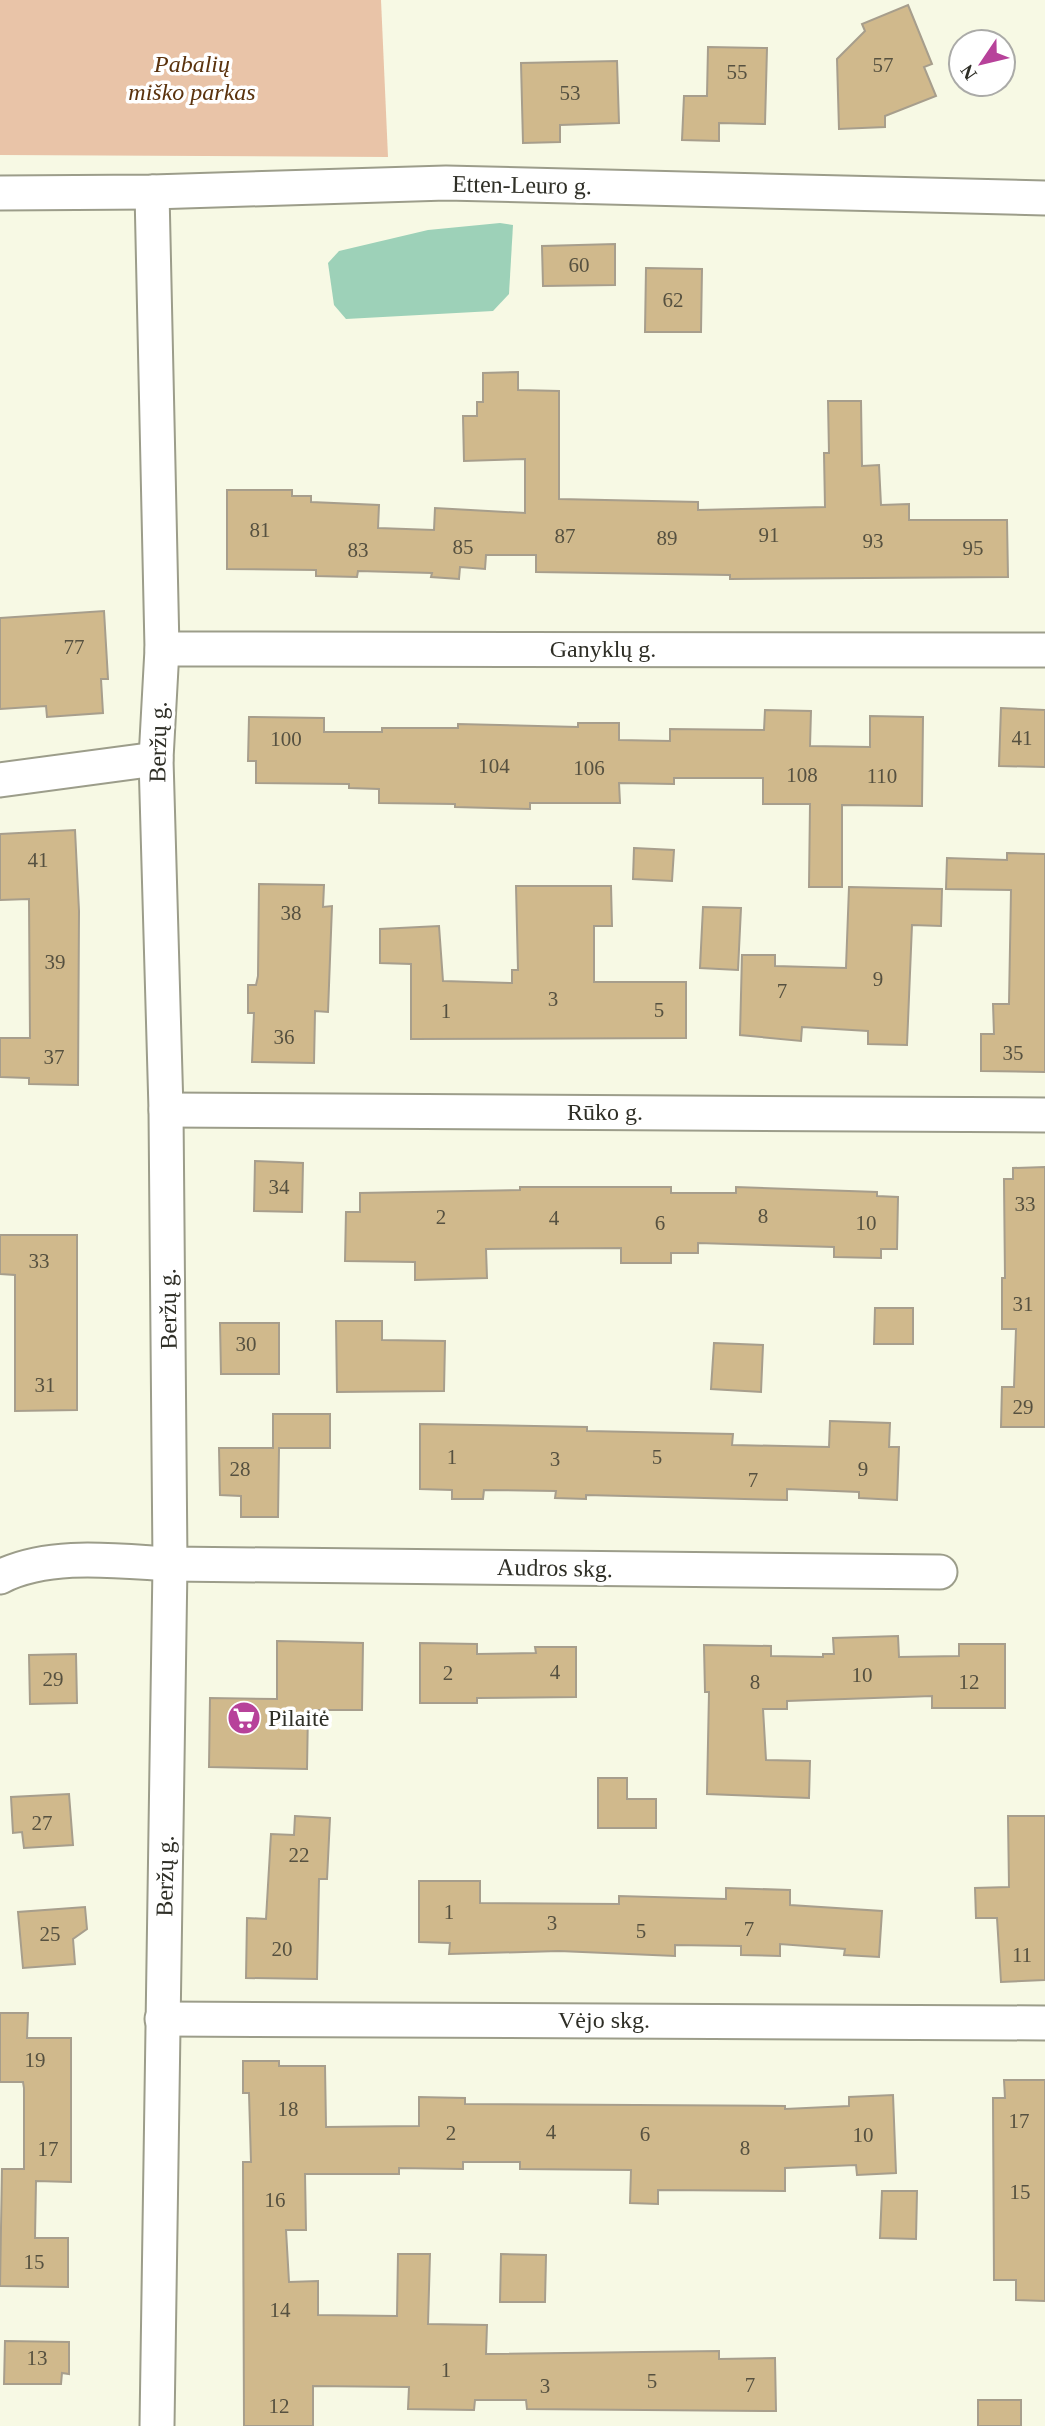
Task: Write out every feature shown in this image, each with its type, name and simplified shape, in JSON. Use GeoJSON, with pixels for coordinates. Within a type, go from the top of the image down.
{"type":"FeatureCollection","features":[{"type":"Feature","properties":{"kind":"street","name":"Etten-Leuro g."},"geometry":{"type":"LineString","coordinates":[[0,193],[152,192],[446,183],[1045,198]]}},
{"type":"Feature","properties":{"kind":"street","name":"Beržų g."},"geometry":{"type":"LineString","coordinates":[[152,192],[162,649],[156,759],[166,1111],[170,1563],[157,2426]]}},
{"type":"Feature","properties":{"kind":"street","name":"Ganyklų g."},"geometry":{"type":"LineString","coordinates":[[162,649],[1045,650]]}},
{"type":"Feature","properties":{"kind":"street"},"geometry":{"type":"LineString","coordinates":[[0,780],[156,759]]}},
{"type":"Feature","properties":{"kind":"street","name":"Rūko g."},"geometry":{"type":"LineString","coordinates":[[166,1111],[1045,1115]]}},
{"type":"Feature","properties":{"kind":"street","name":"Audros skg."},"geometry":{"type":"LineString","coordinates":[[0,1577],[11,1572],[79,1559],[170,1563],[940,1572]]}},
{"type":"Feature","properties":{"kind":"street","name":"Vėjo skg."},"geometry":{"type":"LineString","coordinates":[[162,2019],[974,2020],[1045,2023]]}},
{"type":"Feature","properties":{"kind":"green space","name":"Pabalių miško parkas"},"geometry":{"type":"Polygon","coordinates":[[[0,0],[381,0],[388,157],[0,155],[0,0]]]}},
{"type":"Feature","properties":{"kind":"shaded area"},"geometry":{"type":"Polygon","coordinates":[[[500,223],[513,225],[509,294],[493,311],[346,319],[334,305],[328,263],[339,251],[428,230],[500,223]]]}},
{"type":"Feature","properties":{"kind":"building"},"geometry":{"type":"Polygon","coordinates":[[[908,5],[932,64],[924,67],[936,96],[885,116],[885,127],[839,129],[837,59],[865,31],[862,24],[908,5]]]}},
{"type":"Feature","properties":{"kind":"building"},"geometry":{"type":"Polygon","coordinates":[[[708,47],[767,48],[765,124],[719,123],[719,141],[682,140],[684,96],[707,96],[708,47]]]}},
{"type":"Feature","properties":{"kind":"building"},"geometry":{"type":"Polygon","coordinates":[[[617,61],[619,123],[560,125],[560,142],[523,143],[521,63],[617,61]]]}},
{"type":"Feature","properties":{"kind":"building"},"geometry":{"type":"Polygon","coordinates":[[[615,244],[615,285],[543,286],[542,246],[615,244]]]}},
{"type":"Feature","properties":{"kind":"building"},"geometry":{"type":"Polygon","coordinates":[[[646,268],[702,269],[701,332],[645,332],[646,268]]]}},
{"type":"Feature","properties":{"kind":"building"},"geometry":{"type":"Polygon","coordinates":[[[518,372],[518,390],[559,391],[559,499],[698,502],[698,510],[825,507],[824,453],[829,453],[828,401],[861,401],[862,466],[879,465],[881,505],[909,504],[909,520],[1007,520],[1008,577],[730,579],[730,575],[536,572],[536,555],[486,555],[485,569],[460,567],[459,579],[431,577],[432,573],[358,571],[357,577],[316,576],[316,570],[227,569],[227,490],[292,490],[292,496],[311,496],[311,502],[379,505],[378,528],[434,530],[435,508],[525,513],[525,459],[464,461],[463,416],[477,416],[477,402],[483,402],[483,373],[518,372]]]}},
{"type":"Feature","properties":{"kind":"building"},"geometry":{"type":"Polygon","coordinates":[[[104,611],[108,679],[101,679],[103,713],[47,717],[46,706],[0,709],[0,618],[104,611]]]}},
{"type":"Feature","properties":{"kind":"building"},"geometry":{"type":"Polygon","coordinates":[[[1001,708],[1045,710],[1045,767],[999,766],[1001,708]]]}},
{"type":"Feature","properties":{"kind":"building"},"geometry":{"type":"Polygon","coordinates":[[[765,710],[811,711],[810,746],[870,747],[870,716],[923,717],[922,806],[842,805],[842,887],[809,887],[810,804],[763,804],[763,778],[674,778],[674,784],[619,783],[620,803],[530,803],[530,809],[455,807],[455,804],[379,803],[379,789],[349,788],[349,784],[256,783],[256,761],[248,761],[249,717],[324,718],[324,732],[382,732],[382,728],[458,728],[458,724],[578,727],[578,723],[619,723],[619,740],[670,741],[670,729],[764,730],[765,710]]]}},
{"type":"Feature","properties":{"kind":"building"},"geometry":{"type":"Polygon","coordinates":[[[75,830],[79,911],[78,1085],[29,1084],[29,1078],[0,1077],[0,1038],[30,1038],[29,899],[0,900],[0,834],[75,830]]]}},
{"type":"Feature","properties":{"kind":"building"},"geometry":{"type":"Polygon","coordinates":[[[634,848],[674,850],[672,881],[633,879],[634,848]]]}},
{"type":"Feature","properties":{"kind":"building"},"geometry":{"type":"Polygon","coordinates":[[[1007,853],[1045,854],[1045,1072],[981,1071],[981,1034],[994,1034],[993,1004],[1009,1004],[1011,890],[946,889],[947,858],[1007,860],[1007,853]]]}},
{"type":"Feature","properties":{"kind":"building"},"geometry":{"type":"Polygon","coordinates":[[[259,884],[324,885],[323,907],[332,906],[328,1012],[315,1011],[314,1063],[252,1062],[254,1013],[248,1013],[248,985],[256,985],[258,976],[259,884]]]}},
{"type":"Feature","properties":{"kind":"building"},"geometry":{"type":"Polygon","coordinates":[[[516,886],[611,886],[612,926],[594,926],[594,982],[686,982],[686,1038],[411,1039],[411,964],[380,963],[380,929],[439,926],[443,981],[512,983],[512,970],[518,970],[516,886]]]}},
{"type":"Feature","properties":{"kind":"building"},"geometry":{"type":"Polygon","coordinates":[[[849,887],[942,889],[941,926],[912,925],[907,1045],[868,1044],[868,1031],[802,1027],[801,1041],[740,1035],[742,955],[775,955],[775,966],[846,968],[849,887]]]}},
{"type":"Feature","properties":{"kind":"building"},"geometry":{"type":"Polygon","coordinates":[[[703,907],[741,908],[738,970],[700,968],[703,907]]]}},
{"type":"Feature","properties":{"kind":"building"},"geometry":{"type":"Polygon","coordinates":[[[255,1161],[303,1163],[302,1212],[254,1211],[255,1161]]]}},
{"type":"Feature","properties":{"kind":"building"},"geometry":{"type":"Polygon","coordinates":[[[1045,1167],[1045,1427],[1001,1427],[1002,1387],[1014,1387],[1016,1329],[1002,1329],[1002,1278],[1005,1278],[1004,1179],[1013,1179],[1013,1168],[1045,1167]]]}},
{"type":"Feature","properties":{"kind":"building"},"geometry":{"type":"Polygon","coordinates":[[[520,1187],[671,1187],[671,1193],[736,1193],[736,1187],[877,1192],[877,1196],[898,1197],[897,1249],[881,1249],[881,1258],[834,1257],[834,1247],[698,1243],[698,1253],[671,1253],[671,1263],[621,1263],[621,1248],[486,1249],[487,1278],[415,1280],[415,1262],[345,1261],[346,1212],[360,1212],[360,1193],[520,1190],[520,1187]]]}},
{"type":"Feature","properties":{"kind":"building"},"geometry":{"type":"Polygon","coordinates":[[[0,1235],[77,1235],[77,1410],[15,1411],[15,1275],[0,1274],[0,1235]]]}},
{"type":"Feature","properties":{"kind":"building"},"geometry":{"type":"Polygon","coordinates":[[[875,1308],[913,1308],[913,1344],[874,1344],[875,1308]]]}},
{"type":"Feature","properties":{"kind":"building"},"geometry":{"type":"Polygon","coordinates":[[[336,1321],[382,1321],[382,1340],[445,1341],[444,1391],[337,1392],[336,1321]]]}},
{"type":"Feature","properties":{"kind":"building"},"geometry":{"type":"Polygon","coordinates":[[[220,1323],[279,1323],[279,1374],[221,1374],[220,1323]]]}},
{"type":"Feature","properties":{"kind":"building"},"geometry":{"type":"Polygon","coordinates":[[[714,1343],[763,1345],[761,1392],[711,1389],[714,1343]]]}},
{"type":"Feature","properties":{"kind":"building"},"geometry":{"type":"Polygon","coordinates":[[[273,1414],[330,1414],[330,1448],[279,1448],[278,1517],[241,1517],[241,1496],[220,1495],[219,1448],[273,1448],[273,1414]]]}},
{"type":"Feature","properties":{"kind":"building"},"geometry":{"type":"Polygon","coordinates":[[[830,1421],[890,1423],[889,1447],[899,1447],[897,1500],[859,1498],[859,1492],[787,1489],[787,1500],[586,1495],[586,1499],[555,1498],[556,1491],[484,1490],[483,1499],[452,1499],[452,1490],[420,1489],[420,1424],[587,1427],[587,1431],[733,1434],[732,1445],[829,1447],[830,1421]]]}},
{"type":"Feature","properties":{"kind":"building"},"geometry":{"type":"Polygon","coordinates":[[[898,1636],[899,1657],[959,1656],[959,1644],[1005,1644],[1005,1708],[932,1708],[932,1696],[787,1701],[787,1709],[763,1709],[766,1760],[810,1761],[809,1798],[707,1794],[709,1692],[705,1692],[704,1645],[771,1646],[771,1656],[823,1657],[823,1654],[834,1654],[833,1638],[898,1636]]]}},
{"type":"Feature","properties":{"kind":"building"},"geometry":{"type":"Polygon","coordinates":[[[277,1641],[363,1643],[362,1710],[308,1710],[307,1769],[209,1767],[210,1698],[277,1699],[277,1641]]]}},
{"type":"Feature","properties":{"kind":"building"},"geometry":{"type":"Polygon","coordinates":[[[420,1643],[477,1644],[477,1654],[536,1653],[535,1647],[576,1647],[576,1697],[477,1698],[477,1703],[420,1703],[420,1643]]]}},
{"type":"Feature","properties":{"kind":"building"},"geometry":{"type":"Polygon","coordinates":[[[76,1654],[77,1703],[30,1704],[29,1655],[76,1654]]]}},
{"type":"Feature","properties":{"kind":"building"},"geometry":{"type":"Polygon","coordinates":[[[598,1778],[627,1778],[627,1799],[656,1799],[656,1828],[598,1828],[598,1778]]]}},
{"type":"Feature","properties":{"kind":"building"},"geometry":{"type":"Polygon","coordinates":[[[69,1794],[73,1845],[24,1848],[22,1832],[13,1833],[11,1797],[69,1794]]]}},
{"type":"Feature","properties":{"kind":"building"},"geometry":{"type":"Polygon","coordinates":[[[295,1816],[330,1818],[327,1879],[319,1879],[317,1979],[246,1978],[247,1918],[266,1919],[271,1834],[294,1835],[295,1816]]]}},
{"type":"Feature","properties":{"kind":"building"},"geometry":{"type":"Polygon","coordinates":[[[1008,1816],[1045,1816],[1045,1980],[1001,1982],[997,1918],[976,1918],[975,1888],[1009,1887],[1008,1816]]]}},
{"type":"Feature","properties":{"kind":"building"},"geometry":{"type":"Polygon","coordinates":[[[419,1881],[480,1881],[480,1903],[619,1904],[619,1896],[726,1899],[726,1888],[790,1890],[790,1905],[882,1911],[879,1957],[844,1955],[845,1949],[780,1944],[780,1956],[741,1955],[741,1946],[675,1945],[675,1956],[559,1951],[449,1954],[450,1943],[419,1942],[419,1881]]]}},
{"type":"Feature","properties":{"kind":"building"},"geometry":{"type":"Polygon","coordinates":[[[85,1907],[87,1929],[73,1939],[75,1964],[23,1968],[18,1912],[85,1907]]]}},
{"type":"Feature","properties":{"kind":"building"},"geometry":{"type":"Polygon","coordinates":[[[0,2013],[28,2013],[27,2038],[71,2038],[71,2182],[36,2181],[35,2238],[68,2238],[68,2287],[0,2286],[2,2169],[24,2169],[24,2088],[23,2082],[0,2082],[0,2013]]]}},
{"type":"Feature","properties":{"kind":"building"},"geometry":{"type":"Polygon","coordinates":[[[243,2061],[279,2061],[279,2066],[325,2066],[326,2127],[419,2126],[419,2097],[465,2098],[465,2104],[785,2106],[785,2109],[849,2106],[849,2097],[893,2095],[896,2173],[857,2175],[856,2165],[785,2168],[785,2191],[658,2190],[658,2204],[630,2203],[631,2170],[520,2169],[520,2162],[463,2162],[463,2169],[399,2168],[399,2174],[305,2174],[306,2230],[286,2230],[289,2282],[318,2281],[318,2315],[397,2316],[398,2254],[430,2254],[428,2324],[487,2325],[486,2354],[719,2351],[719,2359],[775,2358],[776,2411],[527,2409],[526,2400],[475,2400],[474,2410],[408,2409],[409,2387],[313,2386],[313,2426],[244,2426],[243,2162],[251,2162],[249,2093],[243,2093],[243,2061]]]}},
{"type":"Feature","properties":{"kind":"building"},"geometry":{"type":"Polygon","coordinates":[[[1004,2080],[1045,2080],[1045,2301],[1016,2300],[1016,2280],[994,2280],[993,2098],[1005,2098],[1004,2080]]]}},
{"type":"Feature","properties":{"kind":"building"},"geometry":{"type":"Polygon","coordinates":[[[882,2191],[917,2191],[916,2239],[880,2238],[882,2191]]]}},
{"type":"Feature","properties":{"kind":"building"},"geometry":{"type":"Polygon","coordinates":[[[501,2254],[546,2255],[545,2302],[500,2302],[501,2254]]]}},
{"type":"Feature","properties":{"kind":"building"},"geometry":{"type":"Polygon","coordinates":[[[5,2341],[69,2342],[69,2374],[62,2373],[61,2384],[4,2384],[5,2341]]]}},
{"type":"Feature","properties":{"kind":"building"},"geometry":{"type":"Polygon","coordinates":[[[978,2400],[1021,2400],[1021,2426],[978,2426],[978,2400]]]}},
{"type":"Feature","properties":{"kind":"place","name":"Pilaitė"},"geometry":{"type":"Point","coordinates":[244,1718]}}]}
